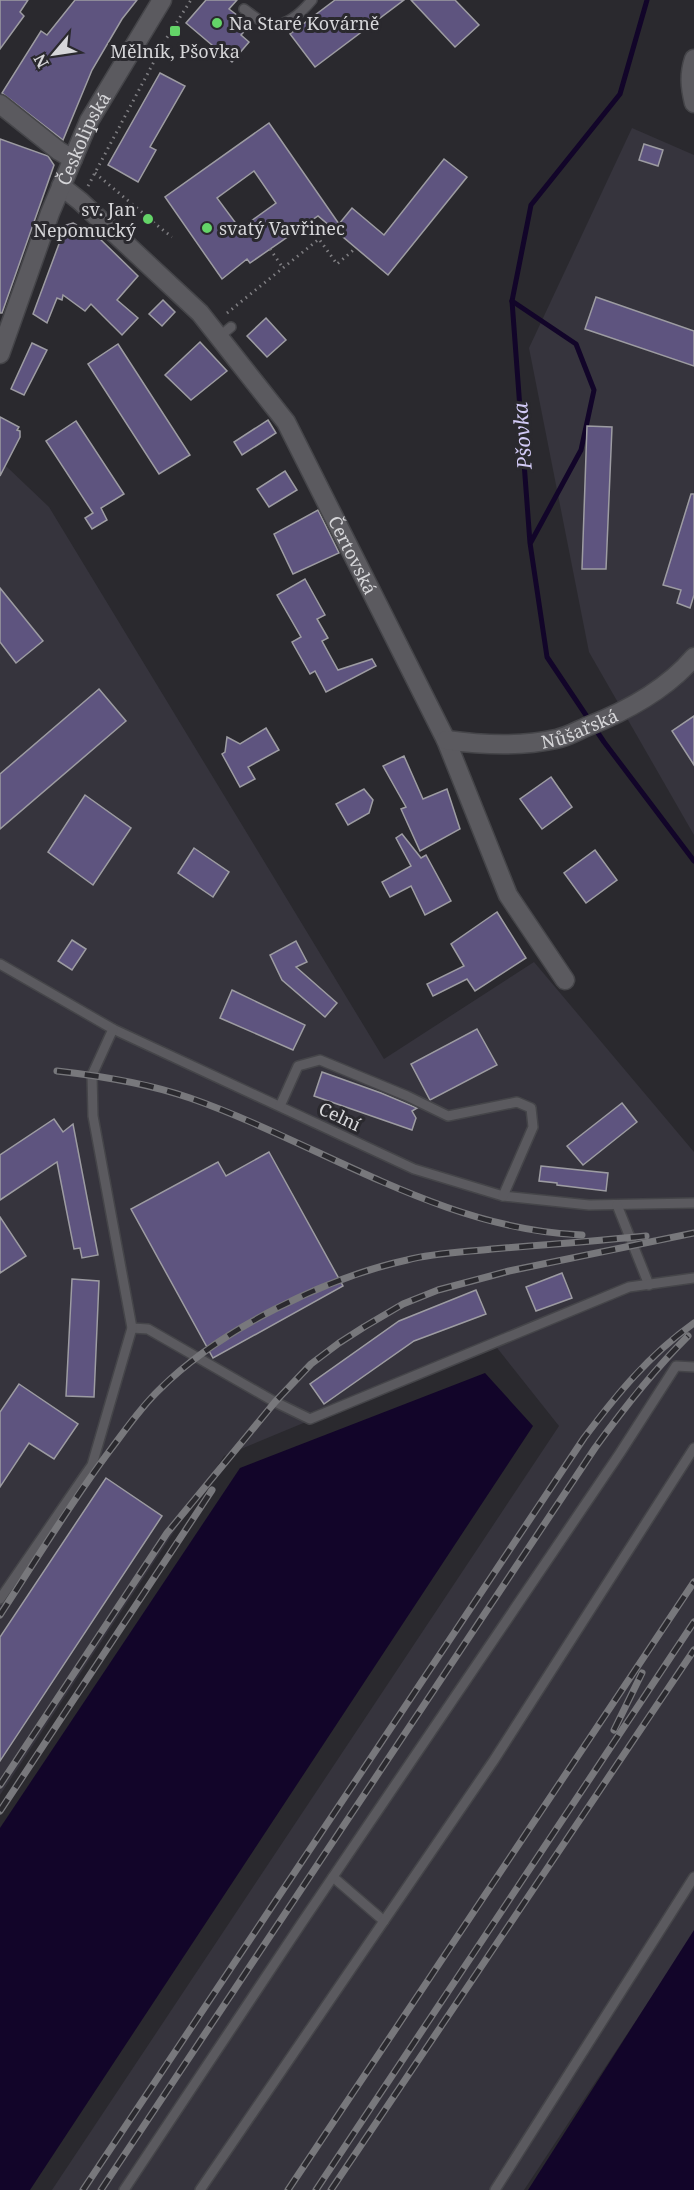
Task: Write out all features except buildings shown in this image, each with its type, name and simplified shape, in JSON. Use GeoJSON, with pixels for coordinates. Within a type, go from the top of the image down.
{"type":"FeatureCollection","features":[{"type":"Feature","properties":{"kind":"street","name":"Českolipská"},"geometry":{"type":"LineString","coordinates":[[0,354],[60,186],[89,121],[162,0]]}},
{"type":"Feature","properties":{"kind":"street"},"geometry":{"type":"LineString","coordinates":[[694,58],[690,89],[694,103]]}},
{"type":"Feature","properties":{"kind":"street"},"geometry":{"type":"LineString","coordinates":[[0,104],[59,151],[73,159]]}},
{"type":"Feature","properties":{"kind":"street","name":"Čertovská"},"geometry":{"type":"LineString","coordinates":[[60,186],[80,201],[200,313],[225,332],[286,422],[423,690],[446,740],[508,895],[565,980]]}},
{"type":"Feature","properties":{"kind":"street","name":"Nůšařská"},"geometry":{"type":"LineString","coordinates":[[446,740],[480,745],[558,739],[605,720],[657,691],[678,676],[694,657]]}},
{"type":"Feature","properties":{"kind":"lane"},"geometry":{"type":"LineString","coordinates":[[243,9],[266,24],[279,24],[292,18],[312,0]]}},
{"type":"Feature","properties":{"kind":"lane","name":"Celní"},"geometry":{"type":"LineString","coordinates":[[0,964],[113,1029],[414,1169],[503,1196],[589,1205],[694,1203]]}},
{"type":"Feature","properties":{"kind":"lane"},"geometry":{"type":"LineString","coordinates":[[0,1599],[92,1465],[132,1328],[93,1116],[92,1075],[113,1029]]}},
{"type":"Feature","properties":{"kind":"lane"},"geometry":{"type":"LineString","coordinates":[[280,1106],[298,1065],[320,1060],[407,1096],[448,1116],[517,1102],[531,1108],[533,1127],[503,1196]]}},
{"type":"Feature","properties":{"kind":"lane"},"geometry":{"type":"LineString","coordinates":[[617,1205],[649,1285]]}},
{"type":"Feature","properties":{"kind":"lane"},"geometry":{"type":"LineString","coordinates":[[132,1328],[148,1329],[275,1402],[310,1419],[629,1287],[694,1278]]}},
{"type":"Feature","properties":{"kind":"lane"},"geometry":{"type":"LineString","coordinates":[[124,2190],[620,1453],[676,1366],[694,1367]]}},
{"type":"Feature","properties":{"kind":"lane"},"geometry":{"type":"LineString","coordinates":[[200,2190],[494,1760],[694,1448]]}},
{"type":"Feature","properties":{"kind":"lane"},"geometry":{"type":"LineString","coordinates":[[333,1877],[384,1921]]}},
{"type":"Feature","properties":{"kind":"lane"},"geometry":{"type":"LineString","coordinates":[[495,2190],[694,1877]]}},
{"type":"Feature","properties":{"kind":"path"},"geometry":{"type":"LineString","coordinates":[[80,201],[166,39],[191,0]]}},
{"type":"Feature","properties":{"kind":"path"},"geometry":{"type":"LineString","coordinates":[[95,173],[144,214],[151,216],[154,223],[172,237]]}},
{"type":"Feature","properties":{"kind":"path"},"geometry":{"type":"LineString","coordinates":[[225,332],[222,317],[319,239],[338,264],[356,248]]}},
{"type":"Feature","properties":{"kind":"path"},"geometry":{"type":"LineString","coordinates":[[270,249],[283,268]]}},
{"type":"Feature","properties":{"kind":"shaded area"},"geometry":{"type":"Polygon","coordinates":[[[632,128],[694,155],[694,835],[589,652],[529,348],[632,128]]]}},
{"type":"Feature","properties":{"kind":"shaded area"},"geometry":{"type":"Polygon","coordinates":[[[0,464],[7,467],[49,507],[384,1059],[534,962],[694,1152],[694,1933],[524,2190],[52,2190],[559,1426],[494,1344],[224,1456],[0,1795],[0,464]]]}},
{"type":"Feature","properties":{"kind":"shaded area"},"geometry":{"type":"Polygon","coordinates":[[[485,1373],[533,1426],[30,2190],[0,2190],[0,1828],[240,1468],[485,1373]]]}},
{"type":"Feature","properties":{"kind":"shaded area"},"geometry":{"type":"Polygon","coordinates":[[[694,1930],[694,2190],[528,2190],[694,1930]]]}},
{"type":"Feature","properties":{"kind":"waterway","name":"Pšovka"},"geometry":{"type":"LineString","coordinates":[[647,0],[620,94],[531,205],[512,301],[530,543],[547,657],[604,742],[694,861]]}},
{"type":"Feature","properties":{"kind":"waterway"},"geometry":{"type":"LineString","coordinates":[[512,301],[576,344],[594,390],[581,450],[531,542]]}},
{"type":"Feature","properties":{"kind":"railway"},"geometry":{"type":"LineString","coordinates":[[57,1071],[124,1081],[190,1098],[238,1117],[382,1182],[480,1218],[530,1230],[582,1235]]}},
{"type":"Feature","properties":{"kind":"railway"},"geometry":{"type":"LineString","coordinates":[[0,1785],[167,1533],[275,1402],[311,1364],[339,1343],[403,1304],[438,1290],[509,1271],[694,1233]]}},
{"type":"Feature","properties":{"kind":"railway"},"geometry":{"type":"LineString","coordinates":[[0,1615],[82,1490],[140,1411],[184,1367],[242,1327],[308,1293],[342,1279],[417,1258],[438,1254],[646,1236]]}},
{"type":"Feature","properties":{"kind":"railway"},"geometry":{"type":"LineString","coordinates":[[83,2190],[584,1438],[634,1376],[662,1348],[694,1323]]}},
{"type":"Feature","properties":{"kind":"railway"},"geometry":{"type":"LineString","coordinates":[[101,2190],[595,1448],[639,1390],[688,1336]]}},
{"type":"Feature","properties":{"kind":"railway"},"geometry":{"type":"LineString","coordinates":[[0,1811],[212,1490]]}},
{"type":"Feature","properties":{"kind":"railway"},"geometry":{"type":"LineString","coordinates":[[288,2190],[694,1582]]}},
{"type":"Feature","properties":{"kind":"railway"},"geometry":{"type":"LineString","coordinates":[[316,2190],[694,1622]]}},
{"type":"Feature","properties":{"kind":"railway"},"geometry":{"type":"LineString","coordinates":[[331,2190],[694,1650]]}},
{"type":"Feature","properties":{"kind":"railway"},"geometry":{"type":"LineString","coordinates":[[614,1730],[642,1673]]}},
{"type":"Feature","properties":{"kind":"place","name":"Na Staré Kovárně"},"geometry":{"type":"Point","coordinates":[217,23]}},
{"type":"Feature","properties":{"kind":"place","name":"Mělník, Pšovka"},"geometry":{"type":"Point","coordinates":[175,31]}},
{"type":"Feature","properties":{"kind":"place","name":"sv. Jan Nepomucký"},"geometry":{"type":"Point","coordinates":[148,219]}},
{"type":"Feature","properties":{"kind":"place","name":"svatý Vavřinec"},"geometry":{"type":"Point","coordinates":[207,228]}}]}
